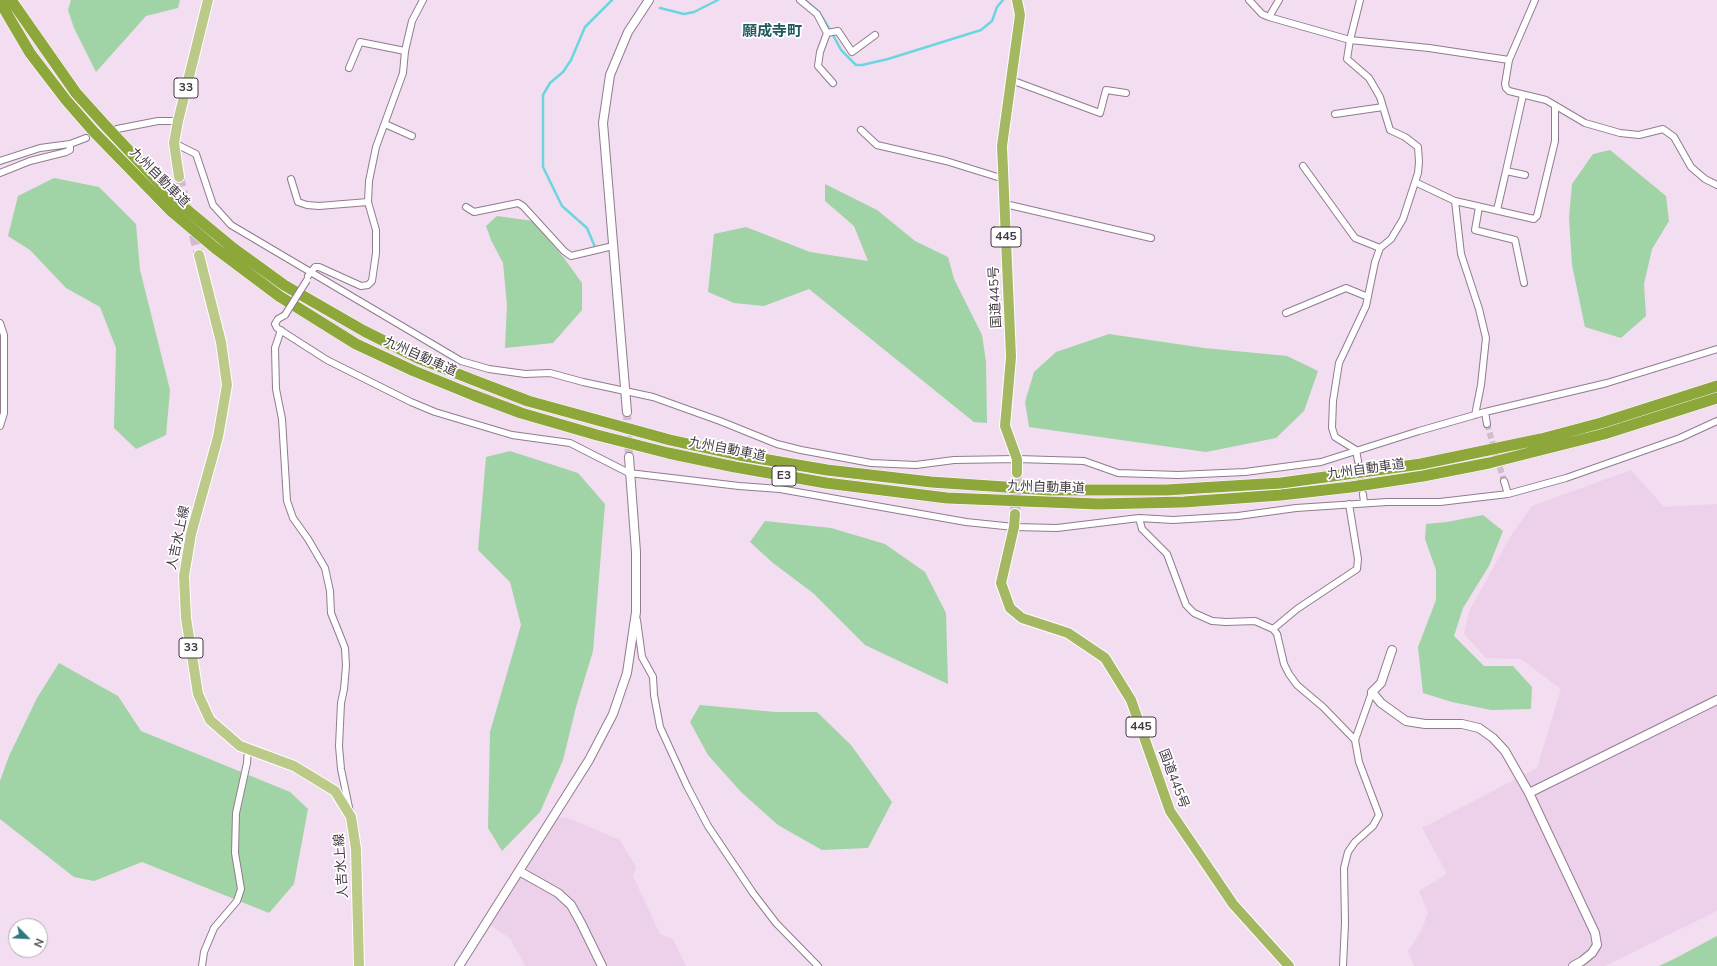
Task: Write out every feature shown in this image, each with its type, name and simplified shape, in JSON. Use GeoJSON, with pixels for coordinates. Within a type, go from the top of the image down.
{"type":"FeatureCollection","features":[{"type":"Feature","properties":{"kind":"highway","name":"国道445号"},"geometry":{"type":"LineString","coordinates":[[1016,473],[1017,459],[1006,426],[1011,357],[1002,146],[1020,15],[1017,0]]}},
{"type":"Feature","properties":{"kind":"highway","name":"九州自動車道"},"geometry":{"type":"LineString","coordinates":[[4,2],[76,93],[175,200],[234,248],[284,285],[364,331],[420,359],[528,401],[670,440],[739,455],[827,470],[931,482],[1050,490],[1166,490],[1281,483],[1421,464],[1564,433],[1717,386]]}},
{"type":"Feature","properties":{"kind":"highway","name":"九州自動車道"},"geometry":{"type":"LineString","coordinates":[[4,2],[30,53],[66,100],[93,131],[170,210],[215,248],[279,296],[356,344],[414,371],[473,395],[521,413],[597,435],[668,452],[736,467],[826,483],[947,498],[1098,504],[1184,502],[1281,495],[1351,487],[1423,476],[1489,463],[1604,434],[1717,398]]}},
{"type":"Feature","properties":{"kind":"highway","name":"国道445号"},"geometry":{"type":"LineString","coordinates":[[1015,514],[1014,527],[1001,583],[1010,608],[1022,618],[1068,633],[1105,658],[1131,700],[1170,811],[1233,904],[1289,966]]}},
{"type":"Feature","properties":{"kind":"main road","name":"33"},"geometry":{"type":"LineString","coordinates":[[179,177],[174,143],[208,0]]}},
{"type":"Feature","properties":{"kind":"main road","name":"人吉水上線"},"geometry":{"type":"LineString","coordinates":[[199,256],[221,342],[227,385],[218,437],[191,534],[184,576],[186,618],[198,694],[210,720],[240,746],[294,766],[335,791],[351,817],[356,849],[359,966]]}},
{"type":"Feature","properties":{"kind":"street"},"geometry":{"type":"LineString","coordinates":[[423,0],[412,21],[405,51],[403,73],[376,147],[369,181],[368,202],[376,230],[372,281],[365,287],[319,267],[315,267],[285,315],[278,319],[275,324],[276,327],[327,360],[411,402],[435,412],[512,435],[570,443],[629,473],[739,486],[780,489],[966,522],[1014,527],[1057,528],[1139,518],[1173,520],[1231,517],[1296,508],[1364,503],[1440,502],[1508,494],[1574,475],[1680,438],[1717,421]]}},
{"type":"Feature","properties":{"kind":"street"},"geometry":{"type":"LineString","coordinates":[[627,412],[603,123],[610,75],[628,32],[649,0]]}},
{"type":"Feature","properties":{"kind":"street"},"geometry":{"type":"LineString","coordinates":[[800,0],[817,14],[827,33],[820,52],[818,66],[833,83]]}},
{"type":"Feature","properties":{"kind":"street"},"geometry":{"type":"LineString","coordinates":[[1249,0],[1262,14],[1350,40],[1429,48],[1509,60]]}},
{"type":"Feature","properties":{"kind":"street"},"geometry":{"type":"LineString","coordinates":[[1269,16],[1278,0]]}},
{"type":"Feature","properties":{"kind":"street"},"geometry":{"type":"LineString","coordinates":[[1358,461],[1356,450],[1335,437],[1332,428],[1333,400],[1339,362],[1366,306],[1374,262],[1380,248],[1391,239],[1403,219],[1418,173],[1418,147],[1405,137],[1390,130],[1380,97],[1369,78],[1347,59],[1360,0]]}},
{"type":"Feature","properties":{"kind":"street"},"geometry":{"type":"LineString","coordinates":[[1535,0],[1509,60],[1505,84],[1506,88],[1509,91],[1546,100],[1555,107],[1585,123],[1620,133],[1639,135],[1663,129],[1674,137],[1691,167],[1704,179],[1717,185]]}},
{"type":"Feature","properties":{"kind":"street"},"geometry":{"type":"LineString","coordinates":[[827,33],[838,31],[852,52],[875,35]]}},
{"type":"Feature","properties":{"kind":"street"},"geometry":{"type":"LineString","coordinates":[[349,68],[360,42],[405,51]]}},
{"type":"Feature","properties":{"kind":"street"},"geometry":{"type":"LineString","coordinates":[[1010,80],[1100,113],[1106,90],[1126,93]]}},
{"type":"Feature","properties":{"kind":"street"},"geometry":{"type":"LineString","coordinates":[[1497,210],[1523,95]]}},
{"type":"Feature","properties":{"kind":"street"},"geometry":{"type":"LineString","coordinates":[[1335,114],[1383,107]]}},
{"type":"Feature","properties":{"kind":"street"},"geometry":{"type":"LineString","coordinates":[[1415,182],[1455,201],[1534,219],[1539,213],[1555,141],[1555,107]]}},
{"type":"Feature","properties":{"kind":"street"},"geometry":{"type":"LineString","coordinates":[[117,129],[158,121],[178,121]]}},
{"type":"Feature","properties":{"kind":"street"},"geometry":{"type":"LineString","coordinates":[[385,124],[412,136]]}},
{"type":"Feature","properties":{"kind":"street"},"geometry":{"type":"LineString","coordinates":[[861,130],[877,145],[946,161],[1004,179]]}},
{"type":"Feature","properties":{"kind":"street"},"geometry":{"type":"LineString","coordinates":[[0,161],[40,148],[70,144],[86,138]]}},
{"type":"Feature","properties":{"kind":"street"},"geometry":{"type":"LineString","coordinates":[[174,143],[196,154],[213,205],[231,225],[461,361],[489,369],[525,374],[550,373],[583,382],[653,397],[720,421],[777,444],[801,450],[863,461],[916,465],[954,460],[1017,459],[1084,461],[1118,473],[1178,475],[1244,472],[1321,462],[1356,450],[1485,412],[1607,383],[1717,349]]}},
{"type":"Feature","properties":{"kind":"street"},"geometry":{"type":"LineString","coordinates":[[0,173],[30,161],[66,152],[70,150],[70,144]]}},
{"type":"Feature","properties":{"kind":"street"},"geometry":{"type":"LineString","coordinates":[[1303,166],[1355,238],[1380,248]]}},
{"type":"Feature","properties":{"kind":"street"},"geometry":{"type":"LineString","coordinates":[[1506,172],[1525,175]]}},
{"type":"Feature","properties":{"kind":"street"},"geometry":{"type":"LineString","coordinates":[[291,179],[298,202],[307,205],[319,206],[368,202]]}},
{"type":"Feature","properties":{"kind":"street"},"geometry":{"type":"LineString","coordinates":[[1455,201],[1461,254],[1479,309],[1486,338],[1476,415]]}},
{"type":"Feature","properties":{"kind":"street"},"geometry":{"type":"LineString","coordinates":[[466,207],[474,212],[518,203],[523,206],[564,252],[571,256],[613,246]]}},
{"type":"Feature","properties":{"kind":"street"},"geometry":{"type":"LineString","coordinates":[[1005,204],[1151,238]]}},
{"type":"Feature","properties":{"kind":"street"},"geometry":{"type":"LineString","coordinates":[[1479,206],[1475,230],[1515,240],[1524,284]]}},
{"type":"Feature","properties":{"kind":"street"},"geometry":{"type":"LineString","coordinates":[[1286,313],[1346,288],[1368,297]]}},
{"type":"Feature","properties":{"kind":"street"},"geometry":{"type":"LineString","coordinates":[[0,323],[4,335],[4,413],[0,426]]}},
{"type":"Feature","properties":{"kind":"street"},"geometry":{"type":"LineString","coordinates":[[281,330],[275,348],[276,389],[282,419],[287,501],[294,518],[325,568],[330,591],[331,614],[344,648],[346,666],[339,746],[341,769],[351,817]]}},
{"type":"Feature","properties":{"kind":"street"},"geometry":{"type":"LineString","coordinates":[[1485,412],[1487,424]]}},
{"type":"Feature","properties":{"kind":"street"},"geometry":{"type":"LineString","coordinates":[[629,457],[636,552],[636,612],[642,657],[653,676],[654,695],[660,727],[687,786],[708,826],[753,893],[776,923],[818,966]]}},
{"type":"Feature","properties":{"kind":"street"},"geometry":{"type":"LineString","coordinates":[[1504,481],[1508,494]]}},
{"type":"Feature","properties":{"kind":"street"},"geometry":{"type":"LineString","coordinates":[[1363,494],[1364,503]]}},
{"type":"Feature","properties":{"kind":"street"},"geometry":{"type":"LineString","coordinates":[[1273,629],[1297,609],[1357,569],[1358,559],[1349,504]]}},
{"type":"Feature","properties":{"kind":"street"},"geometry":{"type":"LineString","coordinates":[[1139,518],[1142,529],[1166,554],[1186,604],[1194,613],[1212,621],[1255,621],[1273,629],[1277,634],[1284,664],[1297,685],[1323,707],[1355,740]]}},
{"type":"Feature","properties":{"kind":"street"},"geometry":{"type":"LineString","coordinates":[[459,966],[589,760],[613,714],[627,672],[636,612]]}},
{"type":"Feature","properties":{"kind":"street"},"geometry":{"type":"LineString","coordinates":[[1343,966],[1345,923],[1344,868],[1348,852],[1355,842],[1373,826],[1379,815],[1359,762],[1355,740],[1372,692],[1381,683],[1392,650]]}},
{"type":"Feature","properties":{"kind":"street"},"geometry":{"type":"LineString","coordinates":[[1372,692],[1392,712],[1406,721],[1425,724],[1462,724],[1479,728],[1493,738],[1504,751],[1529,793],[1595,933],[1597,945],[1592,953],[1573,966]]}},
{"type":"Feature","properties":{"kind":"street"},"geometry":{"type":"LineString","coordinates":[[1529,793],[1717,700]]}},
{"type":"Feature","properties":{"kind":"street"},"geometry":{"type":"LineString","coordinates":[[202,966],[204,952],[214,928],[236,901],[240,889],[234,853],[236,812],[247,763],[248,749]]}},
{"type":"Feature","properties":{"kind":"street"},"geometry":{"type":"LineString","coordinates":[[519,871],[558,893],[571,905],[581,922],[602,966]]}},
{"type":"Feature","properties":{"kind":"shaded area"},"geometry":{"type":"Polygon","coordinates":[[[1631,470],[1664,507],[1717,504],[1717,911],[1605,966],[1414,966],[1408,951],[1421,931],[1428,913],[1419,891],[1447,874],[1422,828],[1537,768],[1561,689],[1521,659],[1486,658],[1464,634],[1469,611],[1512,534],[1532,506],[1631,470]]]}},
{"type":"Feature","properties":{"kind":"shaded area"},"geometry":{"type":"Polygon","coordinates":[[[559,817],[568,818],[620,840],[636,867],[633,876],[660,934],[673,939],[686,966],[525,966],[510,938],[490,925],[559,817]]]}},
{"type":"Feature","properties":{"kind":"green space"},"geometry":{"type":"Polygon","coordinates":[[[71,0],[180,0],[178,8],[146,16],[96,72],[74,28],[68,10],[71,0]]]}},
{"type":"Feature","properties":{"kind":"green space"},"geometry":{"type":"Polygon","coordinates":[[[1610,150],[1666,196],[1669,221],[1652,249],[1644,284],[1646,316],[1621,338],[1585,327],[1572,265],[1569,218],[1572,184],[1593,154],[1610,150]]]}},
{"type":"Feature","properties":{"kind":"green space"},"geometry":{"type":"Polygon","coordinates":[[[54,178],[99,187],[136,224],[140,270],[170,390],[166,435],[136,449],[114,428],[116,348],[100,307],[66,288],[30,250],[8,236],[18,196],[54,178]]]}},
{"type":"Feature","properties":{"kind":"green space"},"geometry":{"type":"Polygon","coordinates":[[[825,184],[877,210],[915,241],[948,257],[954,279],[982,335],[986,362],[987,423],[974,422],[809,289],[764,306],[734,303],[708,292],[714,234],[746,227],[810,252],[868,261],[854,226],[825,201],[825,184]]]}},
{"type":"Feature","properties":{"kind":"green space"},"geometry":{"type":"Polygon","coordinates":[[[497,216],[533,221],[564,258],[582,283],[582,310],[553,343],[505,348],[507,305],[503,263],[491,240],[486,226],[497,216]]]}},
{"type":"Feature","properties":{"kind":"green space"},"geometry":{"type":"Polygon","coordinates":[[[1109,334],[1204,348],[1287,356],[1318,371],[1304,411],[1276,438],[1206,452],[1029,427],[1025,402],[1034,372],[1056,352],[1109,334]]]}},
{"type":"Feature","properties":{"kind":"green space"},"geometry":{"type":"Polygon","coordinates":[[[510,451],[578,473],[605,504],[593,651],[576,707],[563,760],[540,812],[502,851],[488,828],[490,732],[521,625],[510,582],[478,550],[486,457],[510,451]]]}},
{"type":"Feature","properties":{"kind":"green space"},"geometry":{"type":"Polygon","coordinates":[[[1483,515],[1503,531],[1489,566],[1463,608],[1454,636],[1484,666],[1513,666],[1532,687],[1531,709],[1491,710],[1452,702],[1423,693],[1418,647],[1436,600],[1436,570],[1425,539],[1426,524],[1447,522],[1483,515]]]}},
{"type":"Feature","properties":{"kind":"green space"},"geometry":{"type":"Polygon","coordinates":[[[765,521],[831,528],[885,544],[925,572],[946,613],[948,684],[865,645],[813,593],[773,563],[750,542],[765,521]]]}},
{"type":"Feature","properties":{"kind":"green space"},"geometry":{"type":"Polygon","coordinates":[[[59,663],[118,696],[141,731],[290,792],[308,809],[294,884],[269,913],[142,862],[94,881],[74,877],[0,819],[0,781],[9,756],[37,698],[59,663]]]}},
{"type":"Feature","properties":{"kind":"green space"},"geometry":{"type":"Polygon","coordinates":[[[700,705],[775,712],[817,712],[851,745],[892,802],[868,848],[822,850],[778,825],[741,792],[708,755],[690,722],[700,705]]]}},
{"type":"Feature","properties":{"kind":"green space"},"geometry":{"type":"Polygon","coordinates":[[[1717,936],[1717,966],[1659,966],[1674,959],[1717,936]]]}},
{"type":"Feature","properties":{"kind":"waterway"},"geometry":{"type":"LineString","coordinates":[[595,247],[587,228],[562,206],[543,167],[543,95],[550,83],[563,72],[571,60],[585,27],[612,0]]}},
{"type":"Feature","properties":{"kind":"waterway"},"geometry":{"type":"LineString","coordinates":[[660,8],[684,14],[694,12],[718,0]]}},
{"type":"Feature","properties":{"kind":"waterway"},"geometry":{"type":"LineString","coordinates":[[805,0],[819,12],[830,30]]}},
{"type":"Feature","properties":{"kind":"waterway"},"geometry":{"type":"LineString","coordinates":[[833,35],[841,50],[856,65],[862,65],[888,59],[981,30],[992,21],[997,7],[1003,0]]}},
{"type":"Feature","properties":{"kind":"tunnel"},"geometry":{"type":"LineString","coordinates":[[179,177],[199,255]]}},
{"type":"Feature","properties":{"kind":"tunnel"},"geometry":{"type":"LineString","coordinates":[[627,412],[629,457]]}},
{"type":"Feature","properties":{"kind":"tunnel"},"geometry":{"type":"LineString","coordinates":[[1487,424],[1504,481]]}},
{"type":"Feature","properties":{"kind":"tunnel"},"geometry":{"type":"LineString","coordinates":[[1358,461],[1362,487]]}},
{"type":"Feature","properties":{"kind":"tunnel"},"geometry":{"type":"LineString","coordinates":[[1015,514],[1017,473]]}},
{"type":"Feature","properties":{"kind":"district","name":"願成寺町"},"geometry":{"type":"Point","coordinates":[772,32]}}]}
